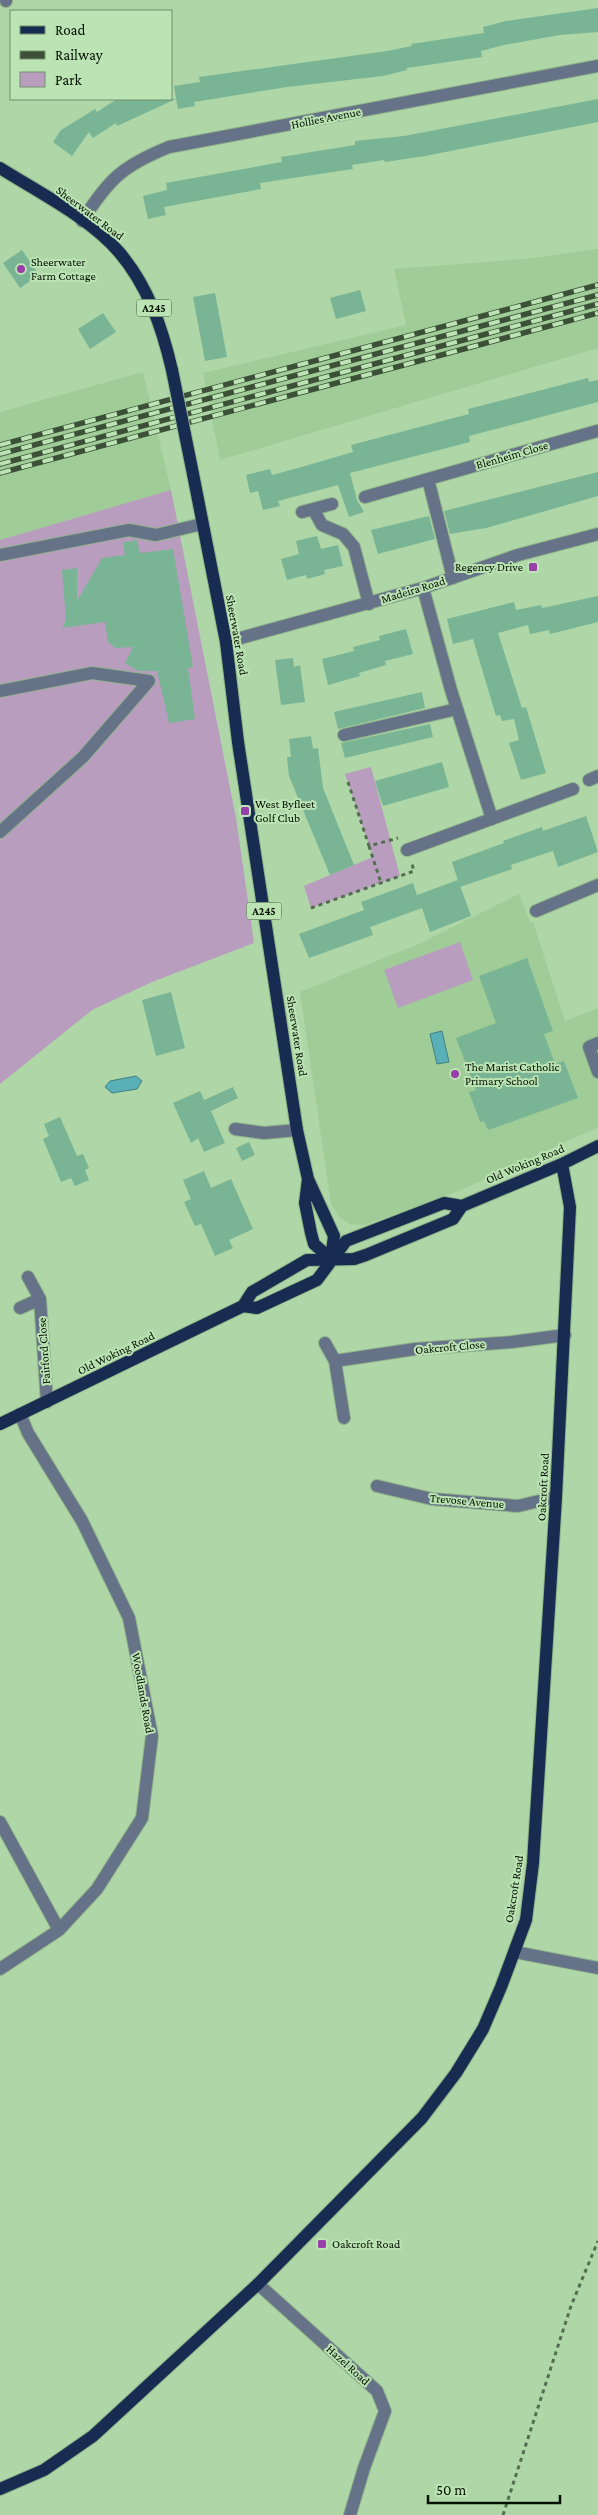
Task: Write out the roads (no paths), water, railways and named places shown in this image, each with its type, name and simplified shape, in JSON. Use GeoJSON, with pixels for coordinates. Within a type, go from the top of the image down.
{"type":"FeatureCollection","features":[{"type":"Feature","properties":{"kind":"main road","name":"Sheerwater Road"},"geometry":{"type":"LineString","coordinates":[[0,168],[82,221],[120,253],[142,287],[159,320],[172,370],[226,642],[238,742],[297,1130],[308,1180],[334,1236],[331,1259]]}},
{"type":"Feature","properties":{"kind":"main road","name":"Old Woking Road"},"geometry":{"type":"LineString","coordinates":[[243,1306],[257,1308],[318,1280],[346,1240],[444,1204],[462,1206],[562,1164],[598,1146]]}},
{"type":"Feature","properties":{"kind":"main road","name":"Oakcroft Road"},"geometry":{"type":"LineString","coordinates":[[0,2489],[44,2470],[93,2436],[258,2284],[422,2118],[456,2073],[483,2029],[515,1952],[526,1920],[533,1864],[565,1335],[570,1207],[562,1164]]}},
{"type":"Feature","properties":{"kind":"main road","name":"Sheerwater Road"},"geometry":{"type":"LineString","coordinates":[[308,1180],[305,1203],[314,1244],[331,1259]]}},
{"type":"Feature","properties":{"kind":"main road","name":"Old Woking Road"},"geometry":{"type":"LineString","coordinates":[[0,1424],[243,1306],[252,1292],[308,1260],[354,1259],[366,1255],[453,1219],[462,1206]]}},
{"type":"Feature","properties":{"kind":"street","name":"Hollies Avenue"},"geometry":{"type":"LineString","coordinates":[[82,221],[104,189],[121,171],[146,156],[169,147],[598,66]]}},
{"type":"Feature","properties":{"kind":"street","name":"Blenheim Close"},"geometry":{"type":"LineString","coordinates":[[365,497],[597,431]]}},
{"type":"Feature","properties":{"kind":"street"},"geometry":{"type":"LineString","coordinates":[[428,479],[453,578]]}},
{"type":"Feature","properties":{"kind":"street"},"geometry":{"type":"LineString","coordinates":[[332,504],[307,510],[322,525],[343,534],[354,547],[368,604]]}},
{"type":"Feature","properties":{"kind":"street"},"geometry":{"type":"LineString","coordinates":[[0,555],[130,530],[156,535],[202,524]]}},
{"type":"Feature","properties":{"kind":"street","name":"Madeira Road"},"geometry":{"type":"LineString","coordinates":[[226,642],[368,604],[423,588],[518,555],[598,534]]}},
{"type":"Feature","properties":{"kind":"street"},"geometry":{"type":"LineString","coordinates":[[423,588],[457,709],[492,819]]}},
{"type":"Feature","properties":{"kind":"street"},"geometry":{"type":"LineString","coordinates":[[0,691],[92,673],[149,680],[83,757],[0,832]]}},
{"type":"Feature","properties":{"kind":"street"},"geometry":{"type":"LineString","coordinates":[[344,735],[457,709]]}},
{"type":"Feature","properties":{"kind":"street"},"geometry":{"type":"LineString","coordinates":[[407,850],[573,789]]}},
{"type":"Feature","properties":{"kind":"street"},"geometry":{"type":"LineString","coordinates":[[536,912],[598,885]]}},
{"type":"Feature","properties":{"kind":"street"},"geometry":{"type":"LineString","coordinates":[[598,1043],[589,1047],[598,1072]]}},
{"type":"Feature","properties":{"kind":"street"},"geometry":{"type":"LineString","coordinates":[[235,1129],[264,1133],[297,1130]]}},
{"type":"Feature","properties":{"kind":"street","name":"Fairford Close"},"geometry":{"type":"LineString","coordinates":[[28,1277],[40,1300],[47,1402]]}},
{"type":"Feature","properties":{"kind":"street","name":"Fairford Close"},"geometry":{"type":"LineString","coordinates":[[20,1308],[40,1300]]}},
{"type":"Feature","properties":{"kind":"street","name":"Oakcroft Close"},"geometry":{"type":"LineString","coordinates":[[335,1361],[415,1349],[512,1342],[565,1335]]}},
{"type":"Feature","properties":{"kind":"street"},"geometry":{"type":"LineString","coordinates":[[325,1343],[335,1361],[344,1418]]}},
{"type":"Feature","properties":{"kind":"street","name":"Woodlands Road"},"geometry":{"type":"LineString","coordinates":[[0,1969],[59,1930],[97,1889],[142,1818],[152,1736],[129,1618],[82,1521],[28,1433],[20,1414]]}},
{"type":"Feature","properties":{"kind":"street","name":"Trevose Avenue"},"geometry":{"type":"LineString","coordinates":[[377,1486],[432,1499],[518,1506],[556,1497]]}},
{"type":"Feature","properties":{"kind":"street"},"geometry":{"type":"LineString","coordinates":[[0,1822],[59,1930]]}},
{"type":"Feature","properties":{"kind":"street"},"geometry":{"type":"LineString","coordinates":[[515,1952],[598,1968]]}},
{"type":"Feature","properties":{"kind":"street","name":"Hazel Road"},"geometry":{"type":"LineString","coordinates":[[258,2284],[378,2391],[385,2411],[364,2468],[350,2515]]}},
{"type":"Feature","properties":{"kind":"water"},"geometry":{"type":"Polygon","coordinates":[[[442,1031],[449,1062],[437,1064],[430,1034],[442,1031]]]}},
{"type":"Feature","properties":{"kind":"water"},"geometry":{"type":"Polygon","coordinates":[[[136,1076],[142,1081],[137,1089],[112,1093],[105,1087],[110,1081],[136,1076]]]}},
{"type":"Feature","properties":{"kind":"railway"},"geometry":{"type":"LineString","coordinates":[[0,445],[598,285]]}},
{"type":"Feature","properties":{"kind":"railway"},"geometry":{"type":"LineString","coordinates":[[0,454],[598,295]]}},
{"type":"Feature","properties":{"kind":"railway"},"geometry":{"type":"LineString","coordinates":[[0,464],[598,304]]}},
{"type":"Feature","properties":{"kind":"railway"},"geometry":{"type":"LineString","coordinates":[[0,473],[598,313]]}},
{"type":"Feature","properties":{"kind":"place","name":"Sheerwater Farm Cottage"},"geometry":{"type":"Point","coordinates":[21,269]}},
{"type":"Feature","properties":{"kind":"place","name":"Regency Drive"},"geometry":{"type":"Point","coordinates":[533,567]}},
{"type":"Feature","properties":{"kind":"place","name":"West Byfleet Golf Club"},"geometry":{"type":"Point","coordinates":[245,811]}},
{"type":"Feature","properties":{"kind":"place","name":"The Marist Catholic Primary School"},"geometry":{"type":"Point","coordinates":[455,1074]}},
{"type":"Feature","properties":{"kind":"place","name":"Oakcroft Road"},"geometry":{"type":"Point","coordinates":[322,2244]}}]}
